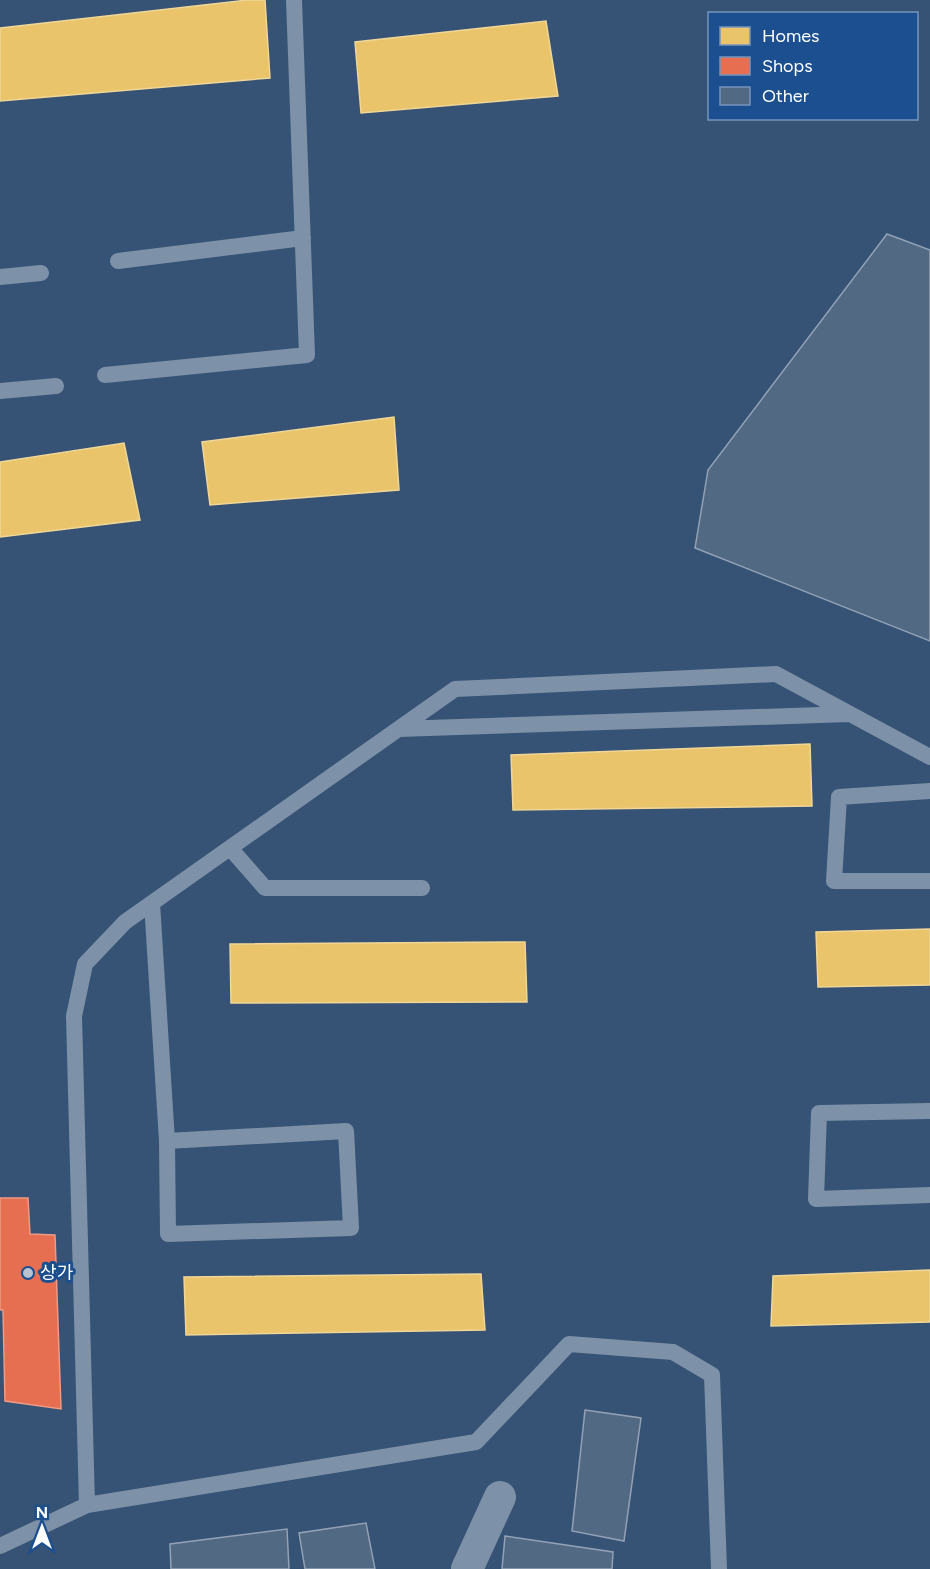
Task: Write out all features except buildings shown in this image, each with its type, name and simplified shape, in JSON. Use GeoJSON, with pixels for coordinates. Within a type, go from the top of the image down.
{"type":"FeatureCollection","features":[{"type":"Feature","properties":{"kind":"street"},"geometry":{"type":"LineString","coordinates":[[467,1569],[500,1497]]}},
{"type":"Feature","properties":{"kind":"lane"},"geometry":{"type":"LineString","coordinates":[[105,375],[307,355],[294,0]]}},
{"type":"Feature","properties":{"kind":"lane"},"geometry":{"type":"LineString","coordinates":[[118,261],[303,238]]}},
{"type":"Feature","properties":{"kind":"lane"},"geometry":{"type":"LineString","coordinates":[[0,277],[41,273]]}},
{"type":"Feature","properties":{"kind":"lane"},"geometry":{"type":"LineString","coordinates":[[0,391],[56,386]]}},
{"type":"Feature","properties":{"kind":"lane"},"geometry":{"type":"LineString","coordinates":[[87,1505],[74,1016],[85,964],[125,922],[454,689],[776,674],[930,757]]}},
{"type":"Feature","properties":{"kind":"lane"},"geometry":{"type":"LineString","coordinates":[[398,729],[851,714]]}},
{"type":"Feature","properties":{"kind":"lane"},"geometry":{"type":"LineString","coordinates":[[930,791],[839,797],[834,881],[930,880]]}},
{"type":"Feature","properties":{"kind":"lane"},"geometry":{"type":"LineString","coordinates":[[230,848],[265,888],[422,888]]}},
{"type":"Feature","properties":{"kind":"lane"},"geometry":{"type":"LineString","coordinates":[[153,903],[167,1141],[168,1234],[351,1228],[346,1131],[167,1141]]}},
{"type":"Feature","properties":{"kind":"lane"},"geometry":{"type":"LineString","coordinates":[[930,1111],[819,1113],[816,1199],[930,1195]]}},
{"type":"Feature","properties":{"kind":"lane"},"geometry":{"type":"LineString","coordinates":[[0,1546],[87,1505],[476,1442],[569,1344],[673,1352],[712,1375],[719,1569]]}},
{"type":"Feature","properties":{"kind":"place","name":"상가"},"geometry":{"type":"Point","coordinates":[28,1273]}}]}
